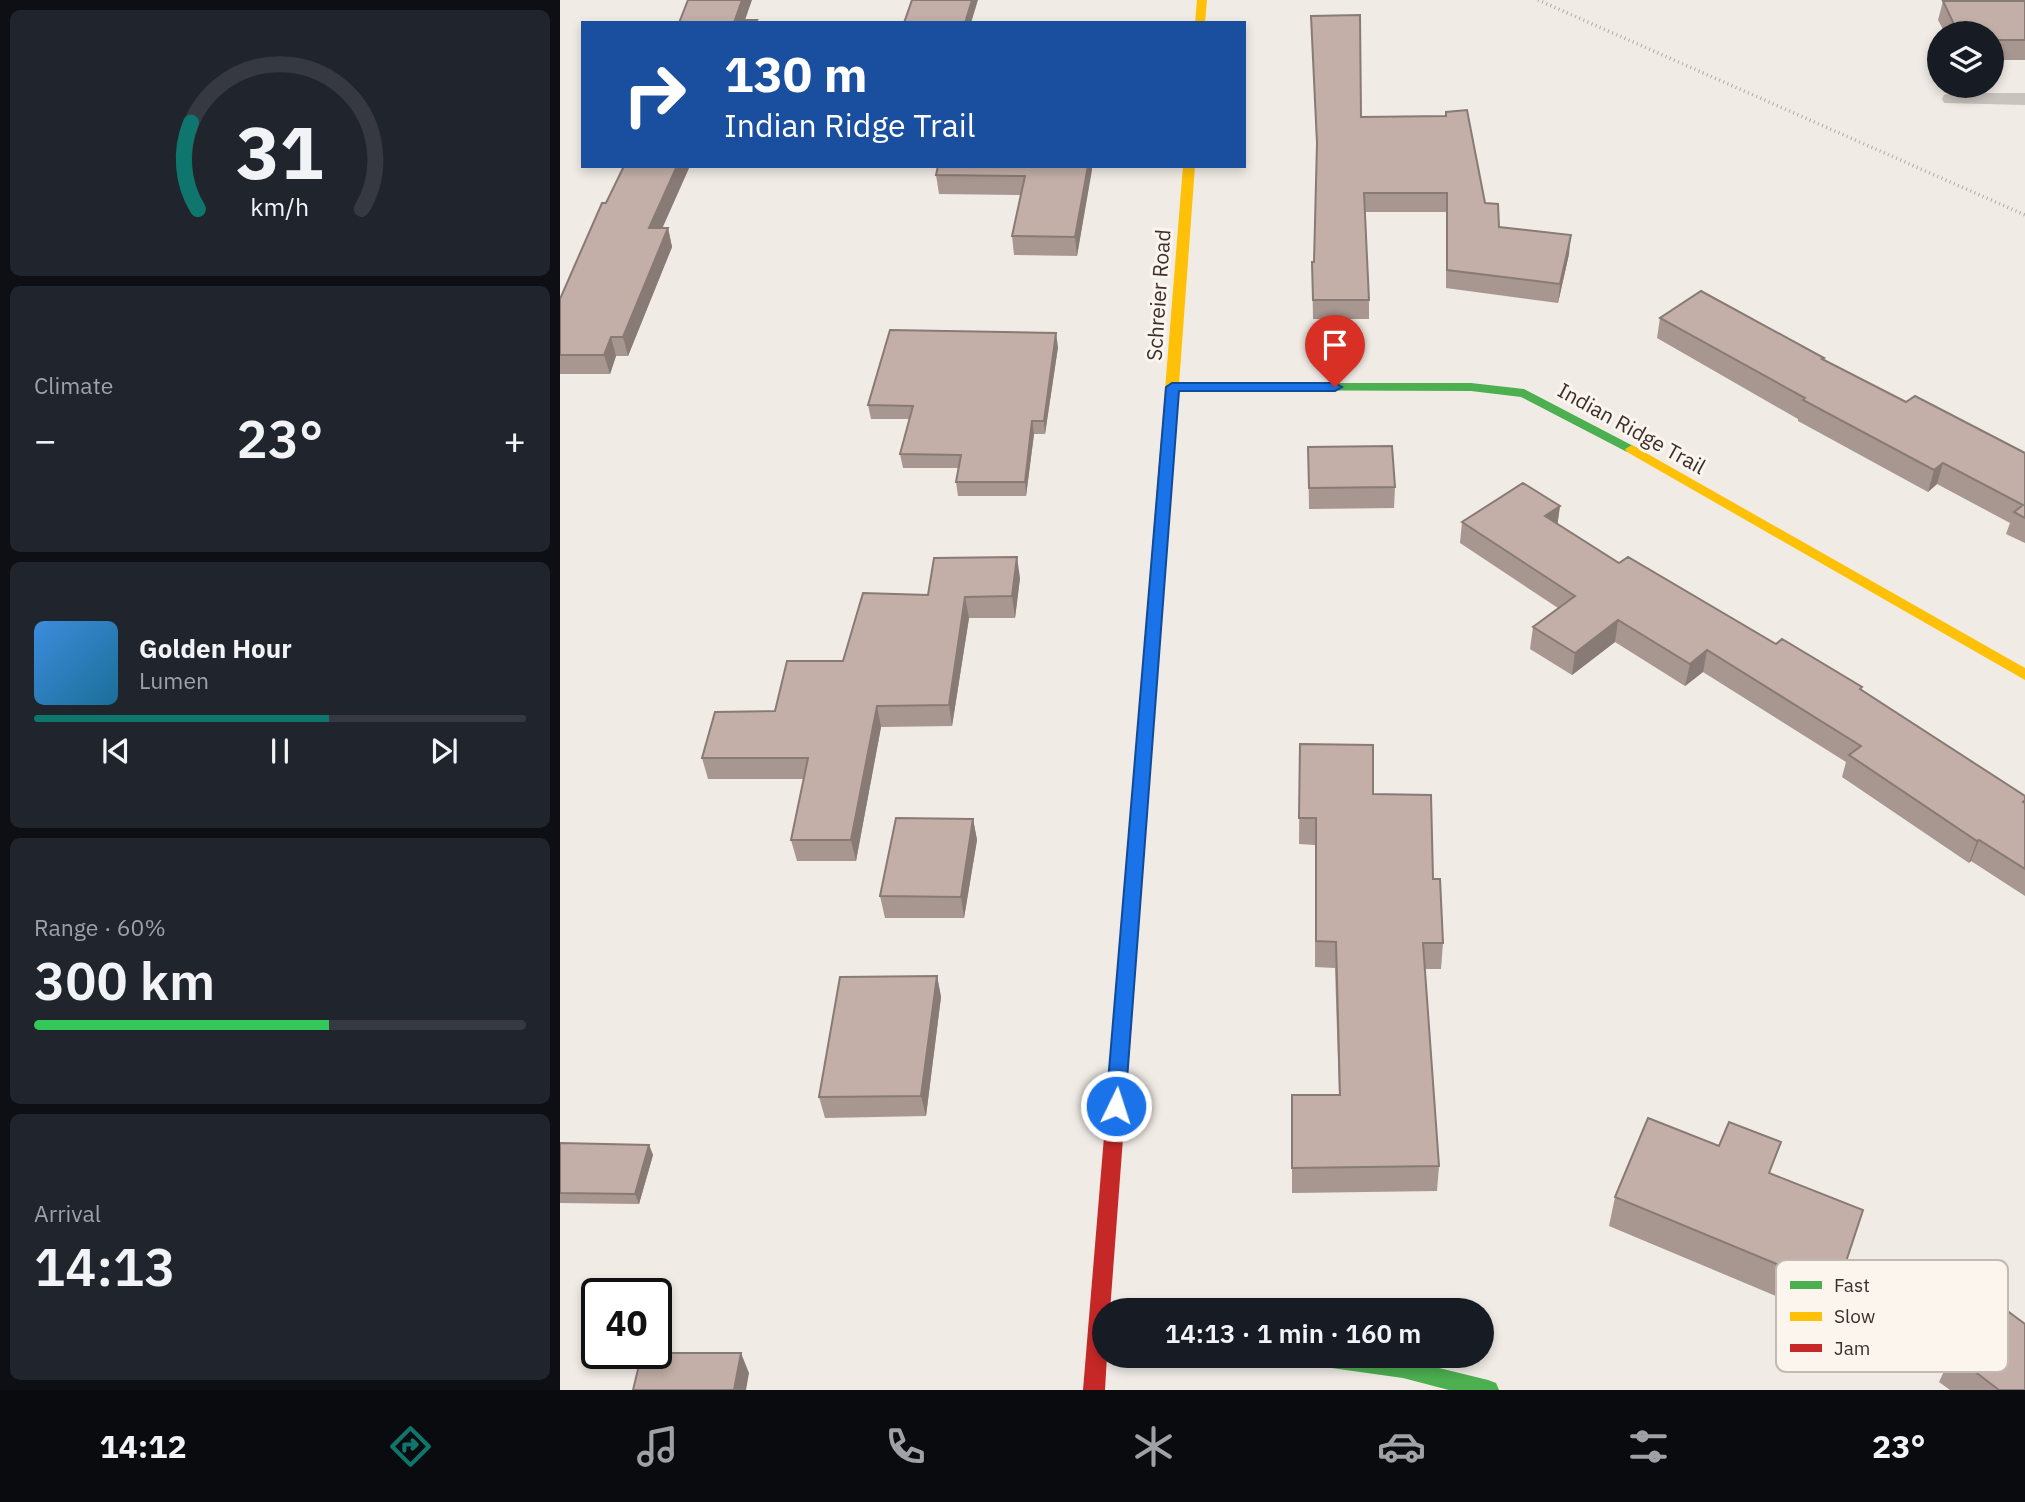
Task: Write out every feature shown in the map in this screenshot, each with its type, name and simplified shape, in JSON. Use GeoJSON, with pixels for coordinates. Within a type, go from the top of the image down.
{"type":"FeatureCollection","features":[{"type":"Feature","properties":{"kind":"street"},"geometry":{"type":"LineString","coordinates":[[1200,21],[1202,0]]}},
{"type":"Feature","properties":{"kind":"street","name":"Schreier Road"},"geometry":{"type":"LineString","coordinates":[[1094,1390],[1189,168]]}},
{"type":"Feature","properties":{"kind":"street","name":"Indian Ridge Trail"},"geometry":{"type":"LineString","coordinates":[[1172,387],[1471,387],[1524,393],[1630,448],[2025,675]]}},
{"type":"Feature","properties":{"kind":"street"},"geometry":{"type":"LineString","coordinates":[[1398,1368],[1464,1381],[1488,1390]]}},
{"type":"Feature","properties":{"kind":"lane"},"geometry":{"type":"LineString","coordinates":[[1951,99],[2025,99]]}},
{"type":"Feature","properties":{"kind":"building"},"geometry":{"type":"Polygon","coordinates":[[[688,0],[742,0],[735,20],[757,20],[756,21],[680,21],[688,0]]]}},
{"type":"Feature","properties":{"kind":"building"},"geometry":{"type":"Polygon","coordinates":[[[912,0],[972,0],[966,21],[905,21],[912,0]]]}},
{"type":"Feature","properties":{"kind":"building"},"geometry":{"type":"Polygon","coordinates":[[[1943,1],[2025,1],[2025,40],[2004,40],[2004,21],[1952,21],[1943,1]]]}},
{"type":"Feature","properties":{"kind":"building"},"geometry":{"type":"Polygon","coordinates":[[[1360,15],[1361,117],[1446,116],[1446,112],[1467,110],[1485,203],[1498,204],[1499,227],[1571,235],[1560,284],[1447,270],[1447,193],[1364,193],[1369,300],[1313,300],[1317,143],[1311,16],[1360,15]]]}},
{"type":"Feature","properties":{"kind":"building"},"geometry":{"type":"Polygon","coordinates":[[[623,168],[676,168],[649,228],[668,228],[623,337],[611,337],[604,355],[560,355],[560,299],[602,203],[606,203],[623,168]]]}},
{"type":"Feature","properties":{"kind":"building"},"geometry":{"type":"Polygon","coordinates":[[[938,168],[1088,168],[1075,237],[1012,236],[1025,176],[936,175],[938,168]]]}},
{"type":"Feature","properties":{"kind":"building"},"geometry":{"type":"Polygon","coordinates":[[[1701,291],[1824,358],[1822,359],[1906,402],[1915,396],[2025,453],[2025,518],[2014,512],[2023,505],[1943,463],[1934,470],[1803,400],[1805,398],[1660,318],[1701,291]]]}},
{"type":"Feature","properties":{"kind":"building"},"geometry":{"type":"Polygon","coordinates":[[[890,330],[1056,333],[1044,421],[1032,421],[1025,482],[956,482],[961,455],[900,454],[913,406],[868,405],[890,330]]]}},
{"type":"Feature","properties":{"kind":"building"},"geometry":{"type":"Polygon","coordinates":[[[1392,446],[1395,487],[1309,488],[1308,447],[1392,446]]]}},
{"type":"Feature","properties":{"kind":"building"},"geometry":{"type":"Polygon","coordinates":[[[1523,483],[1560,506],[1545,516],[1619,563],[1628,557],[1776,644],[1782,639],[1862,687],[1860,689],[2025,796],[2025,869],[1977,841],[1849,755],[1861,746],[1707,650],[1690,664],[1618,620],[1575,653],[1533,627],[1575,596],[1462,522],[1523,483]]]}},
{"type":"Feature","properties":{"kind":"building"},"geometry":{"type":"Polygon","coordinates":[[[1017,557],[1012,596],[965,597],[949,705],[877,706],[851,840],[791,840],[808,758],[702,758],[715,712],[775,711],[787,661],[843,661],[863,593],[928,595],[934,558],[1017,557]]]}},
{"type":"Feature","properties":{"kind":"building"},"geometry":{"type":"Polygon","coordinates":[[[1300,744],[1373,745],[1373,794],[1431,795],[1433,879],[1440,879],[1443,943],[1423,943],[1439,1166],[1292,1168],[1292,1095],[1340,1095],[1336,942],[1316,941],[1316,818],[1299,818],[1300,744]]]}},
{"type":"Feature","properties":{"kind":"building"},"geometry":{"type":"Polygon","coordinates":[[[896,818],[973,819],[961,897],[880,896],[896,818]]]}},
{"type":"Feature","properties":{"kind":"building"},"geometry":{"type":"Polygon","coordinates":[[[937,976],[921,1096],[819,1097],[840,977],[937,976]]]}},
{"type":"Feature","properties":{"kind":"building"},"geometry":{"type":"Polygon","coordinates":[[[1648,1118],[1719,1146],[1729,1122],[1781,1142],[1769,1173],[1863,1210],[1847,1260],[1776,1260],[1776,1264],[1615,1197],[1648,1118]]]}},
{"type":"Feature","properties":{"kind":"building"},"geometry":{"type":"Polygon","coordinates":[[[560,1143],[649,1145],[635,1194],[560,1193],[560,1143]]]}},
{"type":"Feature","properties":{"kind":"building"},"geometry":{"type":"Polygon","coordinates":[[[2008,1311],[2025,1324],[2025,1390],[1999,1390],[1976,1372],[2008,1372],[2008,1311]]]}},
{"type":"Feature","properties":{"kind":"building"},"geometry":{"type":"Polygon","coordinates":[[[672,1353],[741,1353],[734,1390],[633,1390],[638,1369],[672,1369],[672,1353]]]}},
{"type":"Feature","properties":{"kind":"railway"},"geometry":{"type":"LineString","coordinates":[[1538,0],[2025,215]]}},
{"type":"Feature","properties":{"kind":"traffic: fast"},"geometry":{"type":"LineString","coordinates":[[1172,387],[1471,387],[1524,393],[1632,449]]}},
{"type":"Feature","properties":{"kind":"traffic: fast"},"geometry":{"type":"LineString","coordinates":[[1125,992],[1168,439]]}},
{"type":"Feature","properties":{"kind":"traffic: fast"},"geometry":{"type":"LineString","coordinates":[[1403,1368],[1488,1390]]}},
{"type":"Feature","properties":{"kind":"traffic: slow"},"geometry":{"type":"LineString","coordinates":[[1200,21],[1202,0]]}},
{"type":"Feature","properties":{"kind":"traffic: slow"},"geometry":{"type":"LineString","coordinates":[[1168,439],[1189,168]]}},
{"type":"Feature","properties":{"kind":"traffic: slow"},"geometry":{"type":"LineString","coordinates":[[1632,449],[2025,675]]}},
{"type":"Feature","properties":{"kind":"traffic: jam"},"geometry":{"type":"LineString","coordinates":[[1094,1390],[1125,992]]}},
{"type":"Feature","properties":{"kind":"route"},"geometry":{"type":"LineString","coordinates":[[1116,1106],[1172,387],[1335,387]]}}]}
